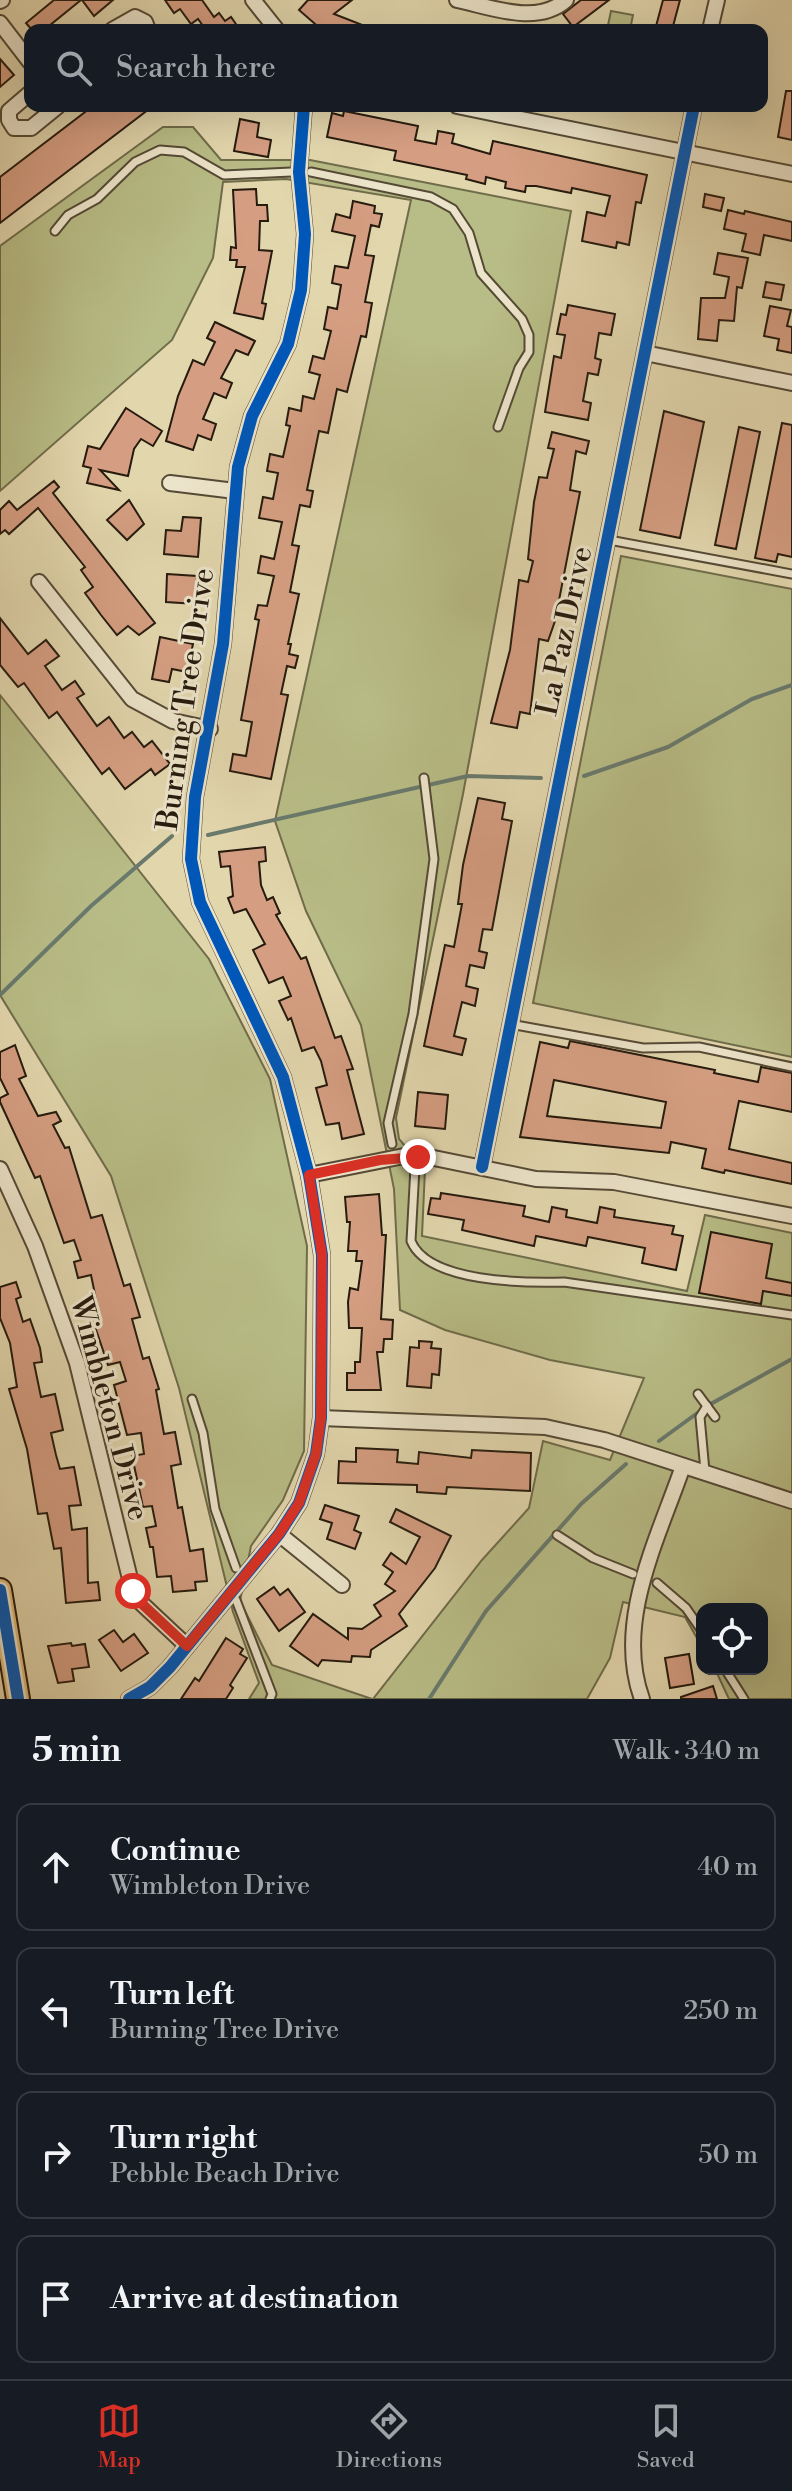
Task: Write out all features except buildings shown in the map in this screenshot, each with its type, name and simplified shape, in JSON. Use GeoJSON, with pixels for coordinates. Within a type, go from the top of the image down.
{"type":"FeatureCollection","features":[{"type":"Feature","properties":{"kind":"main road"},"geometry":{"type":"LineString","coordinates":[[0,1590],[18,1699]]}},
{"type":"Feature","properties":{"kind":"street"},"geometry":{"type":"LineString","coordinates":[[457,0],[539,14],[557,8],[566,0]]}},
{"type":"Feature","properties":{"kind":"street"},"geometry":{"type":"LineString","coordinates":[[711,24],[717,0]]}},
{"type":"Feature","properties":{"kind":"street"},"geometry":{"type":"LineString","coordinates":[[259,2],[273,24]]}},
{"type":"Feature","properties":{"kind":"street"},"geometry":{"type":"LineString","coordinates":[[123,24],[135,17],[146,24]]}},
{"type":"Feature","properties":{"kind":"street"},"geometry":{"type":"LineString","coordinates":[[0,23],[24,54]]}},
{"type":"Feature","properties":{"kind":"street"},"geometry":{"type":"LineString","coordinates":[[24,98],[9,111],[9,120],[14,128],[31,128],[51,112]]}},
{"type":"Feature","properties":{"kind":"street","name":"Burning Tree Drive"},"geometry":{"type":"LineString","coordinates":[[129,1699],[150,1687],[279,1534],[308,1482],[321,1418],[322,1255],[309,1175],[283,1077],[200,902],[191,828],[223,644],[235,491],[244,437],[288,344],[301,290],[305,234],[299,172],[304,112]]}},
{"type":"Feature","properties":{"kind":"street"},"geometry":{"type":"LineString","coordinates":[[487,112],[792,174]]}},
{"type":"Feature","properties":{"kind":"street","name":"La Paz Drive"},"geometry":{"type":"LineString","coordinates":[[482,1167],[693,112]]}},
{"type":"Feature","properties":{"kind":"street"},"geometry":{"type":"LineString","coordinates":[[645,353],[792,383]]}},
{"type":"Feature","properties":{"kind":"street"},"geometry":{"type":"LineString","coordinates":[[170,483],[235,491]]}},
{"type":"Feature","properties":{"kind":"street"},"geometry":{"type":"LineString","coordinates":[[39,582],[132,699],[173,721],[210,729]]}},
{"type":"Feature","properties":{"kind":"street"},"geometry":{"type":"LineString","coordinates":[[309,1175],[404,1156],[482,1167],[536,1179],[614,1182],[792,1216]]}},
{"type":"Feature","properties":{"kind":"street","name":"Wimbleton Drive"},"geometry":{"type":"LineString","coordinates":[[0,1169],[35,1246],[77,1363],[133,1591],[140,1602],[187,1646]]}},
{"type":"Feature","properties":{"kind":"street"},"geometry":{"type":"LineString","coordinates":[[321,1418],[545,1427],[604,1440],[792,1501]]}},
{"type":"Feature","properties":{"kind":"street"},"geometry":{"type":"LineString","coordinates":[[642,1699],[634,1670],[633,1623],[683,1466]]}},
{"type":"Feature","properties":{"kind":"street"},"geometry":{"type":"LineString","coordinates":[[279,1534],[342,1585]]}},
{"type":"Feature","properties":{"kind":"lane"},"geometry":{"type":"LineString","coordinates":[[55,231],[68,215],[97,199],[135,162],[160,150],[184,152],[224,175],[291,172]]}},
{"type":"Feature","properties":{"kind":"lane"},"geometry":{"type":"LineString","coordinates":[[311,172],[442,200],[459,217],[469,233],[481,273],[522,319],[529,335],[529,352],[519,368],[498,427]]}},
{"type":"Feature","properties":{"kind":"lane"},"geometry":{"type":"LineString","coordinates":[[609,540],[792,574]]}},
{"type":"Feature","properties":{"kind":"lane"},"geometry":{"type":"LineString","coordinates":[[392,1144],[388,1123],[413,1014],[434,859],[424,778]]}},
{"type":"Feature","properties":{"kind":"lane"},"geometry":{"type":"LineString","coordinates":[[510,1024],[643,1048],[699,1047],[792,1067]]}},
{"type":"Feature","properties":{"kind":"lane"},"geometry":{"type":"LineString","coordinates":[[415,1167],[411,1241],[415,1252],[433,1265],[530,1284],[564,1282],[792,1315]]}},
{"type":"Feature","properties":{"kind":"lane"},"geometry":{"type":"LineString","coordinates":[[698,1394],[715,1417]]}},
{"type":"Feature","properties":{"kind":"lane"},"geometry":{"type":"LineString","coordinates":[[192,1399],[203,1433],[215,1509],[236,1568]]}},
{"type":"Feature","properties":{"kind":"lane"},"geometry":{"type":"LineString","coordinates":[[705,1473],[700,1417],[707,1406]]}},
{"type":"Feature","properties":{"kind":"lane"},"geometry":{"type":"LineString","coordinates":[[557,1535],[593,1558],[633,1574]]}},
{"type":"Feature","properties":{"kind":"lane"},"geometry":{"type":"LineString","coordinates":[[657,1583],[686,1608],[696,1622]]}},
{"type":"Feature","properties":{"kind":"lane"},"geometry":{"type":"LineString","coordinates":[[236,1600],[272,1694],[270,1699]]}},
{"type":"Feature","properties":{"kind":"lane"},"geometry":{"type":"LineString","coordinates":[[729,1675],[744,1699]]}},
{"type":"Feature","properties":{"kind":"green space"},"geometry":{"type":"Polygon","coordinates":[[[611,11],[633,15],[631,24],[608,24],[611,11]]]}},
{"type":"Feature","properties":{"kind":"green space"},"geometry":{"type":"Polygon","coordinates":[[[163,127],[193,127],[221,160],[310,160],[571,211],[463,794],[396,1118],[399,1139],[425,1169],[422,1236],[687,1291],[705,1215],[792,1233],[792,1699],[729,1699],[718,1675],[768,1675],[768,1603],[696,1603],[696,1636],[685,1617],[623,1602],[610,1658],[587,1699],[373,1699],[482,1560],[529,1508],[543,1441],[610,1460],[644,1378],[550,1360],[445,1330],[400,1310],[394,1189],[361,1025],[306,911],[275,821],[411,200],[286,179],[223,182],[213,258],[172,340],[0,491],[0,246],[163,127]]]}},
{"type":"Feature","properties":{"kind":"green space"},"geometry":{"type":"Polygon","coordinates":[[[621,556],[792,589],[792,1057],[533,1003],[621,556]]]}},
{"type":"Feature","properties":{"kind":"green space"},"geometry":{"type":"Polygon","coordinates":[[[0,695],[209,959],[270,1079],[307,1246],[304,1451],[283,1500],[251,1546],[240,1601],[272,1665],[372,1699],[249,1699],[259,1683],[233,1612],[179,1388],[111,1176],[0,995],[0,695]]]}},
{"type":"Feature","properties":{"kind":"waterway"},"geometry":{"type":"LineString","coordinates":[[584,776],[668,747],[752,699],[792,685]]}},
{"type":"Feature","properties":{"kind":"waterway"},"geometry":{"type":"LineString","coordinates":[[208,835],[468,776],[541,778]]}},
{"type":"Feature","properties":{"kind":"waterway"},"geometry":{"type":"LineString","coordinates":[[0,995],[91,906],[172,836]]}},
{"type":"Feature","properties":{"kind":"waterway"},"geometry":{"type":"LineString","coordinates":[[659,1441],[707,1406],[792,1359]]}},
{"type":"Feature","properties":{"kind":"waterway"},"geometry":{"type":"LineString","coordinates":[[429,1699],[486,1611],[581,1504],[626,1464]]}},
{"type":"Feature","properties":{"kind":"cycle path"},"geometry":{"type":"LineString","coordinates":[[129,1699],[150,1687],[170,1667],[279,1534],[299,1503],[316,1454],[321,1418],[322,1255],[309,1175],[283,1077],[200,902],[191,859],[195,797],[223,644],[238,467],[252,416],[288,344],[301,290],[305,234],[299,172],[304,112]]}},
{"type":"Feature","properties":{"kind":"cycle path"},"geometry":{"type":"LineString","coordinates":[[482,1167],[693,112]]}},
{"type":"Feature","properties":{"kind":"cycle path"},"geometry":{"type":"LineString","coordinates":[[0,1590],[18,1699]]}},
{"type":"Feature","properties":{"kind":"route"},"geometry":{"type":"LineString","coordinates":[[133,1591],[140,1602],[187,1646],[236,1582],[279,1534],[308,1482],[321,1418],[322,1255],[309,1175],[404,1156],[418,1157]]}}]}
